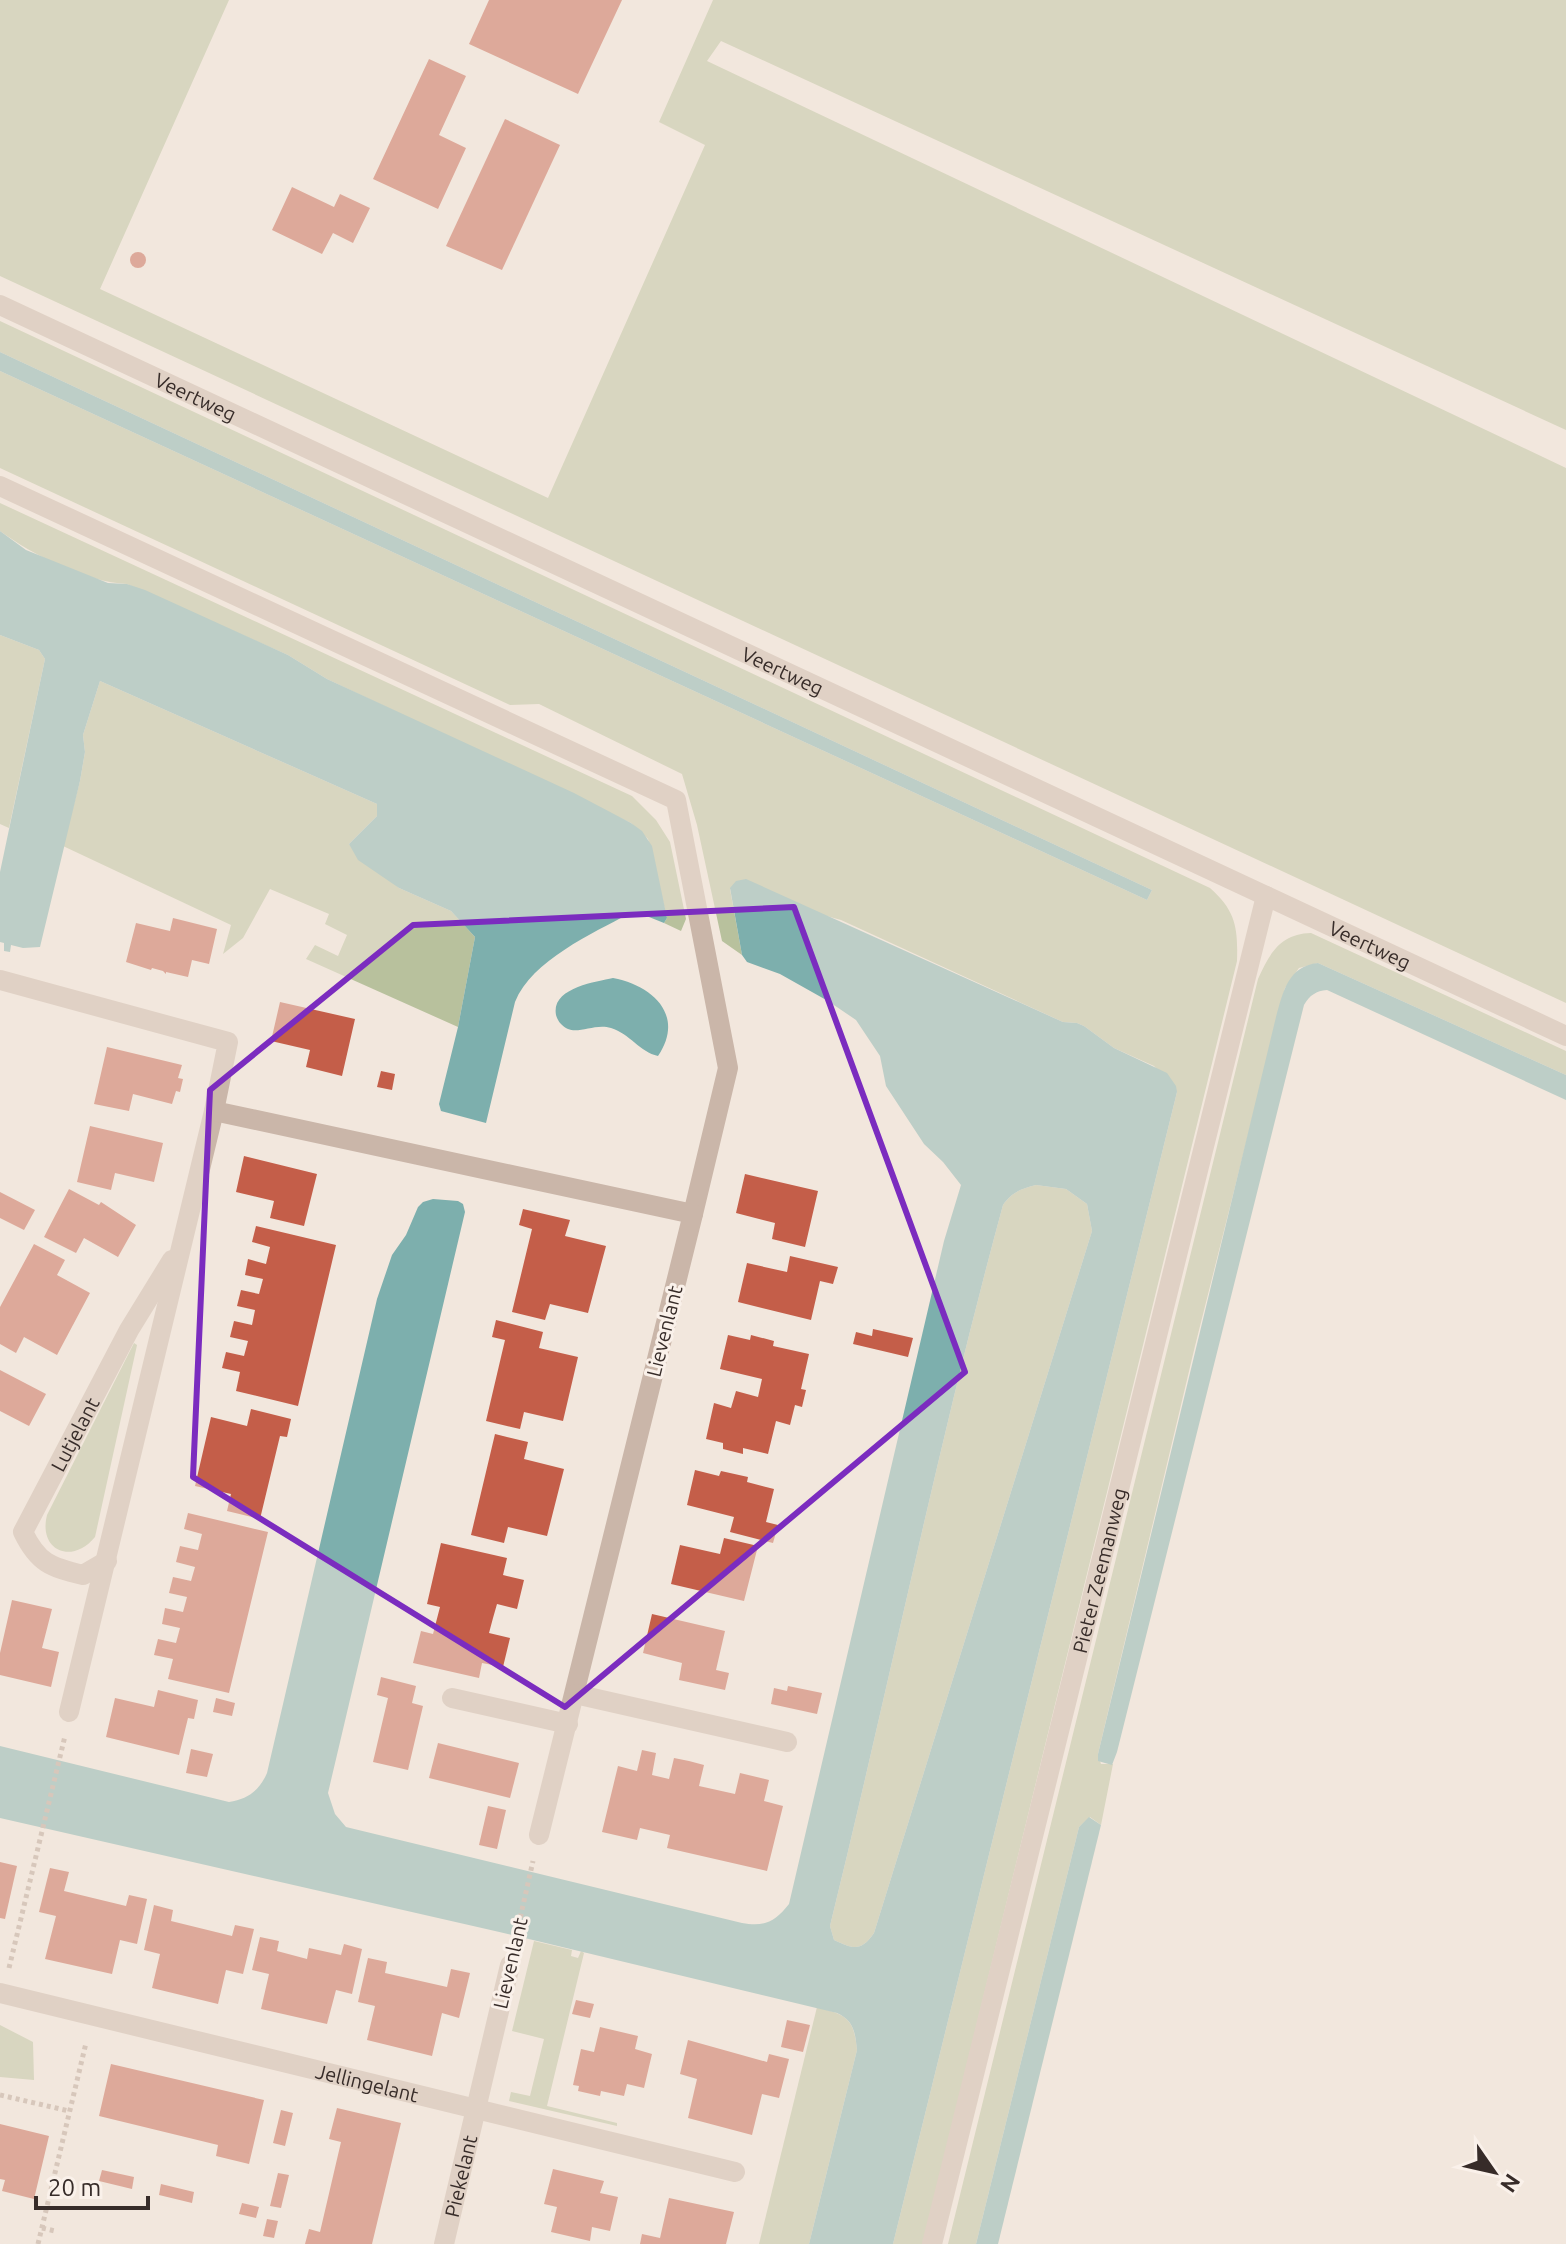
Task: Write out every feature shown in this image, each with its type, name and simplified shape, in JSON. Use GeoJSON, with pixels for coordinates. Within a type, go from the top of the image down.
{"type":"FeatureCollection","features":[{"type":"Feature","properties":{"kind":"street","name":"Veertweg"},"geometry":{"type":"LineString","coordinates":[[0,305],[1566,1036]]}},
{"type":"Feature","properties":{"kind":"street","name":"Lievenlant"},"geometry":{"type":"LineString","coordinates":[[0,486],[676,800],[728,1068],[539,1835]]}},
{"type":"Feature","properties":{"kind":"street","name":"Pieter Zeemanweg"},"geometry":{"type":"LineString","coordinates":[[932,2244],[1266,896]]}},
{"type":"Feature","properties":{"kind":"street","name":"Lutjelant"},"geometry":{"type":"LineString","coordinates":[[1,980],[228,1042],[69,1712]]}},
{"type":"Feature","properties":{"kind":"street"},"geometry":{"type":"LineString","coordinates":[[214,1111],[693,1214]]}},
{"type":"Feature","properties":{"kind":"street","name":"Lutjelant"},"geometry":{"type":"LineString","coordinates":[[107,1561],[83,1575],[58,1569],[33,1554],[23,1532],[129,1330],[182,1243]]}},
{"type":"Feature","properties":{"kind":"street"},"geometry":{"type":"LineString","coordinates":[[575,1694],[787,1742]]}},
{"type":"Feature","properties":{"kind":"street"},"geometry":{"type":"LineString","coordinates":[[452,1698],[568,1724]]}},
{"type":"Feature","properties":{"kind":"street","name":"Lievenlant"},"geometry":{"type":"LineString","coordinates":[[477,2109],[510,1965]]}},
{"type":"Feature","properties":{"kind":"street","name":"Jellingelant"},"geometry":{"type":"LineString","coordinates":[[2,1994],[735,2172]]}},
{"type":"Feature","properties":{"kind":"street","name":"Piekelant"},"geometry":{"type":"LineString","coordinates":[[444,2244],[477,2109]]}},
{"type":"Feature","properties":{"kind":"path"},"geometry":{"type":"LineString","coordinates":[[2,1994],[65,1736]]}},
{"type":"Feature","properties":{"kind":"path","name":"Lievenlant"},"geometry":{"type":"LineString","coordinates":[[510,1965],[539,1835]]}},
{"type":"Feature","properties":{"kind":"path"},"geometry":{"type":"LineString","coordinates":[[38,2244],[93,2016]]}},
{"type":"Feature","properties":{"kind":"path"},"geometry":{"type":"LineString","coordinates":[[0,2095],[69,2111]]}},
{"type":"Feature","properties":{"kind":"path"},"geometry":{"type":"LineString","coordinates":[[42,2228],[55,2231]]}},
{"type":"Feature","properties":{"kind":"highlighted area"},"geometry":{"type":"Polygon","coordinates":[[[794,907],[965,1372],[565,1707],[193,1477],[210,1090],[413,925],[794,907]]]}},
{"type":"Feature","properties":{"kind":"green space"},"geometry":{"type":"Polygon","coordinates":[[[0,0],[229,0],[100,289],[548,498],[705,145],[659,122],[713,0],[1566,0],[1566,430],[721,41],[707,61],[1566,468],[1566,1003],[0,276],[0,0]]]}},
{"type":"Feature","properties":{"kind":"green space"},"geometry":{"type":"Polygon","coordinates":[[[0,321],[1210,888],[1225,904],[1234,921],[1237,961],[923,2244],[893,2244],[1177,1092],[1154,1066],[1114,1048],[1084,1026],[1063,1022],[841,920],[730,889],[742,955],[722,941],[697,825],[682,774],[539,704],[510,705],[0,468],[0,371],[1147,900],[1152,890],[0,352],[0,321]]]}},
{"type":"Feature","properties":{"kind":"green space"},"geometry":{"type":"Polygon","coordinates":[[[0,503],[632,796],[656,820],[670,842],[686,919],[681,931],[664,923],[667,918],[648,839],[631,823],[327,679],[288,655],[127,584],[78,573],[44,558],[0,531],[0,503]]]}},
{"type":"Feature","properties":{"kind":"green space"},"geometry":{"type":"Polygon","coordinates":[[[0,635],[39,650],[45,659],[9,828],[0,824],[0,635]]]}},
{"type":"Feature","properties":{"kind":"green space"},"geometry":{"type":"Polygon","coordinates":[[[100,681],[377,804],[377,816],[349,844],[399,888],[451,911],[475,937],[458,1027],[306,959],[315,945],[338,956],[347,935],[325,924],[329,914],[270,889],[243,938],[223,954],[231,925],[63,846],[80,781],[85,752],[83,735],[100,681]]]}},
{"type":"Feature","properties":{"kind":"green space"},"geometry":{"type":"Polygon","coordinates":[[[1311,933],[1566,1051],[1566,1075],[1318,963],[1299,968],[1285,988],[1195,1346],[1098,1754],[1101,1764],[1113,1764],[1101,1825],[1090,1817],[1079,1827],[976,2244],[948,2244],[1258,979],[1277,947],[1291,937],[1311,933]]]}},
{"type":"Feature","properties":{"kind":"green space"},"geometry":{"type":"Polygon","coordinates":[[[1036,1185],[1066,1189],[1087,1204],[1092,1231],[874,1933],[861,1946],[852,1947],[834,1940],[830,1926],[957,1385],[1003,1205],[1017,1192],[1036,1185]]]}},
{"type":"Feature","properties":{"kind":"green space"},"geometry":{"type":"Polygon","coordinates":[[[134,1343],[137,1345],[95,1537],[77,1550],[59,1550],[47,1538],[47,1515],[134,1343]]]}},
{"type":"Feature","properties":{"kind":"green space"},"geometry":{"type":"Polygon","coordinates":[[[534,1941],[572,1950],[571,1956],[578,1958],[581,1951],[584,1953],[547,2106],[617,2123],[617,2126],[509,2101],[511,2092],[530,2096],[544,2039],[512,2031],[534,1941]]]}},
{"type":"Feature","properties":{"kind":"green space"},"geometry":{"type":"Polygon","coordinates":[[[817,2007],[842,2016],[851,2024],[857,2050],[809,2244],[759,2244],[817,2007]]]}},
{"type":"Feature","properties":{"kind":"green space"},"geometry":{"type":"Polygon","coordinates":[[[0,2025],[33,2042],[34,2080],[0,2077],[0,2025]]]}},
{"type":"Feature","properties":{"kind":"water"},"geometry":{"type":"Polygon","coordinates":[[[0,352],[1152,890],[1147,900],[0,371],[0,352]]]}},
{"type":"Feature","properties":{"kind":"water"},"geometry":{"type":"Polygon","coordinates":[[[0,531],[26,550],[108,583],[127,584],[145,590],[288,655],[327,679],[574,793],[631,823],[642,831],[652,846],[667,918],[664,923],[639,913],[630,913],[581,939],[549,961],[523,987],[515,1002],[486,1123],[441,1111],[439,1104],[475,937],[451,911],[399,888],[358,860],[349,844],[377,816],[377,804],[100,681],[83,735],[85,752],[80,781],[40,947],[11,945],[10,952],[4,951],[4,943],[0,942],[0,872],[45,659],[39,650],[0,635],[0,531]]]}},
{"type":"Feature","properties":{"kind":"water"},"geometry":{"type":"Polygon","coordinates":[[[746,879],[1063,1022],[1084,1026],[1114,1048],[1167,1073],[1177,1092],[893,2244],[809,2244],[857,2050],[853,2028],[837,2013],[0,1818],[0,1746],[229,1802],[242,1799],[260,1785],[267,1773],[377,1299],[392,1255],[406,1235],[418,1207],[433,1199],[458,1201],[463,1204],[465,1212],[328,1793],[335,1814],[346,1827],[742,1923],[768,1922],[789,1904],[944,1241],[961,1185],[924,1144],[886,1086],[880,1056],[856,1020],[780,974],[747,962],[742,955],[730,888],[736,881],[746,879]],[[1036,1185],[1017,1192],[1003,1205],[957,1385],[830,1926],[834,1940],[846,1945],[861,1946],[874,1933],[1092,1231],[1087,1204],[1066,1189],[1036,1185]]]}},
{"type":"Feature","properties":{"kind":"water"},"geometry":{"type":"Polygon","coordinates":[[[1318,963],[1566,1075],[1566,1100],[1327,990],[1314,994],[1306,1002],[1112,1765],[1098,1761],[1098,1754],[1276,1017],[1284,990],[1293,975],[1308,965],[1318,963]]]}},
{"type":"Feature","properties":{"kind":"water"},"geometry":{"type":"Polygon","coordinates":[[[613,978],[641,988],[661,1005],[668,1028],[666,1041],[658,1056],[611,1028],[572,1030],[558,1020],[556,1006],[567,992],[613,978]]]}},
{"type":"Feature","properties":{"kind":"water"},"geometry":{"type":"Polygon","coordinates":[[[1089,1817],[1101,1825],[998,2244],[976,2244],[1079,1827],[1089,1817]]]}},
{"type":"Feature","properties":{"kind":"building"},"geometry":{"type":"Polygon","coordinates":[[[489,0],[622,0],[578,94],[469,44],[489,0]]]}},
{"type":"Feature","properties":{"kind":"building"},"geometry":{"type":"Polygon","coordinates":[[[429,59],[466,76],[439,135],[466,148],[438,209],[373,179],[429,59]]]}},
{"type":"Feature","properties":{"kind":"building"},"geometry":{"type":"Polygon","coordinates":[[[505,119],[560,145],[502,270],[446,246],[505,119]]]}},
{"type":"Feature","properties":{"kind":"building"},"geometry":{"type":"Polygon","coordinates":[[[292,187],[334,207],[340,194],[370,208],[353,243],[333,233],[322,254],[272,230],[292,187]]]}},
{"type":"Feature","properties":{"kind":"building"},"geometry":{"type":"Polygon","coordinates":[[[138,252],[144,254],[144,266],[138,268],[132,266],[130,260],[132,254],[138,252]]]}},
{"type":"Feature","properties":{"kind":"building"},"geometry":{"type":"Polygon","coordinates":[[[173,918],[217,929],[209,964],[192,960],[188,977],[126,962],[136,923],[170,931],[173,918]]]}},
{"type":"Feature","properties":{"kind":"building"},"geometry":{"type":"Polygon","coordinates":[[[280,1002],[355,1019],[342,1076],[306,1067],[310,1050],[271,1041],[280,1002]]]}},
{"type":"Feature","properties":{"kind":"building"},"geometry":{"type":"Polygon","coordinates":[[[107,1047],[182,1065],[178,1078],[183,1079],[180,1092],[176,1091],[172,1104],[133,1094],[129,1111],[94,1104],[107,1047]]]}},
{"type":"Feature","properties":{"kind":"building"},"geometry":{"type":"Polygon","coordinates":[[[381,1071],[395,1074],[392,1090],[377,1087],[381,1071]]]}},
{"type":"Feature","properties":{"kind":"building"},"geometry":{"type":"Polygon","coordinates":[[[90,1126],[163,1143],[154,1182],[115,1173],[111,1190],[77,1182],[90,1126]]]}},
{"type":"Feature","properties":{"kind":"building"},"geometry":{"type":"Polygon","coordinates":[[[244,1156],[317,1174],[304,1226],[270,1218],[274,1201],[236,1192],[244,1156]]]}},
{"type":"Feature","properties":{"kind":"building"},"geometry":{"type":"Polygon","coordinates":[[[745,1174],[818,1191],[805,1247],[772,1239],[775,1223],[736,1213],[745,1174]]]}},
{"type":"Feature","properties":{"kind":"building"},"geometry":{"type":"Polygon","coordinates":[[[69,1189],[99,1205],[101,1202],[136,1225],[118,1257],[84,1238],[76,1253],[44,1237],[69,1189]]]}},
{"type":"Feature","properties":{"kind":"building"},"geometry":{"type":"Polygon","coordinates":[[[0,1192],[35,1210],[24,1230],[0,1218],[0,1192]]]}},
{"type":"Feature","properties":{"kind":"building"},"geometry":{"type":"Polygon","coordinates":[[[523,1209],[570,1220],[565,1236],[606,1246],[588,1313],[550,1304],[545,1320],[512,1312],[532,1229],[519,1225],[523,1209]]]}},
{"type":"Feature","properties":{"kind":"building"},"geometry":{"type":"Polygon","coordinates":[[[256,1226],[336,1245],[298,1406],[236,1391],[240,1372],[222,1368],[226,1352],[244,1356],[248,1341],[230,1337],[234,1321],[252,1325],[255,1310],[237,1306],[241,1290],[259,1294],[263,1279],[245,1275],[248,1259],[266,1264],[270,1247],[252,1242],[256,1226]]]}},
{"type":"Feature","properties":{"kind":"building"},"geometry":{"type":"Polygon","coordinates":[[[34,1244],[65,1260],[57,1275],[90,1293],[57,1355],[24,1337],[16,1353],[0,1344],[0,1307],[34,1244]]]}},
{"type":"Feature","properties":{"kind":"building"},"geometry":{"type":"Polygon","coordinates":[[[790,1256],[838,1267],[833,1284],[820,1281],[811,1320],[738,1302],[747,1263],[787,1272],[790,1256]]]}},
{"type":"Feature","properties":{"kind":"building"},"geometry":{"type":"Polygon","coordinates":[[[496,1320],[543,1332],[539,1348],[578,1357],[563,1421],[524,1412],[520,1429],[486,1421],[505,1340],[492,1337],[496,1320]]]}},
{"type":"Feature","properties":{"kind":"building"},"geometry":{"type":"Polygon","coordinates":[[[873,1329],[913,1338],[908,1357],[853,1344],[856,1332],[872,1336],[873,1329]]]}},
{"type":"Feature","properties":{"kind":"building"},"geometry":{"type":"Polygon","coordinates":[[[728,1335],[750,1340],[751,1335],[774,1341],[773,1346],[809,1354],[801,1389],[806,1390],[802,1407],[795,1405],[790,1425],[776,1421],[768,1454],[743,1448],[743,1454],[723,1449],[723,1443],[706,1439],[714,1403],[731,1408],[736,1391],[758,1397],[762,1379],[720,1369],[728,1335]]]}},
{"type":"Feature","properties":{"kind":"building"},"geometry":{"type":"Polygon","coordinates":[[[0,1370],[46,1394],[29,1426],[0,1411],[0,1370]]]}},
{"type":"Feature","properties":{"kind":"building"},"geometry":{"type":"Polygon","coordinates":[[[251,1409],[291,1419],[287,1437],[280,1436],[260,1519],[227,1511],[231,1494],[195,1486],[211,1417],[247,1426],[251,1409]]]}},
{"type":"Feature","properties":{"kind":"building"},"geometry":{"type":"Polygon","coordinates":[[[495,1434],[528,1442],[524,1459],[564,1469],[547,1536],[508,1527],[504,1543],[471,1535],[495,1434]]]}},
{"type":"Feature","properties":{"kind":"building"},"geometry":{"type":"Polygon","coordinates":[[[695,1470],[719,1476],[721,1471],[748,1477],[747,1482],[774,1489],[766,1522],[778,1525],[773,1543],[730,1532],[734,1517],[687,1505],[695,1470]]]}},
{"type":"Feature","properties":{"kind":"building"},"geometry":{"type":"Polygon","coordinates":[[[188,1513],[268,1532],[229,1693],[168,1679],[173,1659],[154,1655],[158,1639],[176,1643],[180,1628],[162,1624],[165,1608],[183,1612],[187,1597],[169,1593],[173,1577],[191,1581],[195,1567],[176,1562],[180,1546],[198,1550],[202,1534],[184,1529],[188,1513]]]}},
{"type":"Feature","properties":{"kind":"building"},"geometry":{"type":"Polygon","coordinates":[[[724,1538],[758,1546],[744,1601],[671,1584],[680,1545],[720,1554],[724,1538]]]}},
{"type":"Feature","properties":{"kind":"building"},"geometry":{"type":"Polygon","coordinates":[[[441,1543],[507,1558],[503,1575],[524,1580],[517,1609],[497,1604],[489,1633],[510,1638],[503,1667],[482,1663],[479,1678],[413,1663],[421,1631],[433,1634],[440,1607],[427,1604],[441,1543]]]}},
{"type":"Feature","properties":{"kind":"building"},"geometry":{"type":"Polygon","coordinates":[[[12,1600],[52,1609],[42,1648],[59,1652],[51,1687],[0,1675],[0,1653],[12,1600]]]}},
{"type":"Feature","properties":{"kind":"building"},"geometry":{"type":"Polygon","coordinates":[[[652,1614],[725,1631],[716,1670],[729,1673],[725,1690],[679,1680],[682,1663],[643,1653],[652,1614]]]}},
{"type":"Feature","properties":{"kind":"building"},"geometry":{"type":"Polygon","coordinates":[[[381,1677],[416,1686],[412,1703],[423,1706],[408,1770],[373,1762],[388,1698],[377,1695],[381,1677]]]}},
{"type":"Feature","properties":{"kind":"building"},"geometry":{"type":"Polygon","coordinates":[[[788,1686],[822,1693],[817,1714],[771,1704],[774,1688],[787,1691],[788,1686]]]}},
{"type":"Feature","properties":{"kind":"building"},"geometry":{"type":"Polygon","coordinates":[[[158,1690],[198,1700],[194,1719],[188,1718],[179,1755],[106,1737],[115,1698],[154,1707],[158,1690]]]}},
{"type":"Feature","properties":{"kind":"building"},"geometry":{"type":"Polygon","coordinates":[[[216,1698],[235,1703],[232,1716],[213,1712],[216,1698]]]}},
{"type":"Feature","properties":{"kind":"building"},"geometry":{"type":"Polygon","coordinates":[[[438,1743],[519,1763],[510,1798],[429,1778],[438,1743]]]}},
{"type":"Feature","properties":{"kind":"building"},"geometry":{"type":"Polygon","coordinates":[[[191,1749],[213,1754],[207,1777],[186,1773],[191,1749]]]}},
{"type":"Feature","properties":{"kind":"building"},"geometry":{"type":"Polygon","coordinates":[[[642,1750],[656,1753],[652,1775],[669,1779],[674,1758],[704,1765],[699,1786],[735,1794],[740,1773],[769,1780],[764,1801],[783,1806],[767,1871],[667,1848],[670,1835],[640,1828],[637,1840],[602,1832],[618,1766],[637,1771],[642,1750]]]}},
{"type":"Feature","properties":{"kind":"building"},"geometry":{"type":"Polygon","coordinates":[[[488,1806],[506,1810],[497,1849],[479,1845],[488,1806]]]}},
{"type":"Feature","properties":{"kind":"building"},"geometry":{"type":"Polygon","coordinates":[[[0,1862],[17,1866],[5,1919],[0,1918],[0,1862]]]}},
{"type":"Feature","properties":{"kind":"building"},"geometry":{"type":"Polygon","coordinates":[[[50,1868],[69,1872],[64,1891],[126,1906],[129,1895],[147,1899],[137,1944],[120,1940],[112,1974],[45,1959],[56,1916],[39,1912],[50,1868]]]}},
{"type":"Feature","properties":{"kind":"building"},"geometry":{"type":"Polygon","coordinates":[[[154,1905],[173,1910],[171,1921],[232,1936],[235,1925],[254,1929],[243,1974],[226,1970],[218,2004],[152,1988],[160,1954],[144,1950],[154,1905]]]}},
{"type":"Feature","properties":{"kind":"building"},"geometry":{"type":"Polygon","coordinates":[[[260,1937],[279,1941],[277,1951],[307,1959],[309,1948],[341,1955],[344,1944],[362,1949],[352,1994],[336,1990],[327,2024],[261,2009],[269,1974],[252,1970],[260,1937]]]}},
{"type":"Feature","properties":{"kind":"building"},"geometry":{"type":"Polygon","coordinates":[[[368,1958],[387,1962],[385,1973],[447,1987],[451,1969],[470,1973],[459,2018],[442,2013],[432,2056],[367,2040],[375,2006],[358,2002],[368,1958]]]}},
{"type":"Feature","properties":{"kind":"building"},"geometry":{"type":"Polygon","coordinates":[[[576,2000],[594,2004],[590,2018],[572,2014],[576,2000]]]}},
{"type":"Feature","properties":{"kind":"building"},"geometry":{"type":"Polygon","coordinates":[[[787,2020],[810,2025],[803,2052],[781,2047],[787,2020]]]}},
{"type":"Feature","properties":{"kind":"building"},"geometry":{"type":"Polygon","coordinates":[[[600,2027],[638,2036],[635,2049],[652,2054],[644,2088],[627,2084],[624,2096],[601,2091],[600,2096],[578,2091],[579,2086],[573,2085],[581,2049],[594,2052],[600,2027]]]}},
{"type":"Feature","properties":{"kind":"building"},"geometry":{"type":"Polygon","coordinates":[[[688,2040],[767,2062],[769,2054],[789,2059],[779,2098],[762,2094],[752,2135],[688,2118],[697,2079],[680,2074],[688,2040]]]}},
{"type":"Feature","properties":{"kind":"building"},"geometry":{"type":"Polygon","coordinates":[[[111,2064],[264,2100],[249,2164],[216,2156],[218,2145],[99,2116],[111,2064]]]}},
{"type":"Feature","properties":{"kind":"building"},"geometry":{"type":"Polygon","coordinates":[[[337,2108],[401,2123],[372,2244],[305,2244],[309,2229],[320,2232],[341,2142],[329,2139],[337,2108]]]}},
{"type":"Feature","properties":{"kind":"building"},"geometry":{"type":"Polygon","coordinates":[[[281,2110],[293,2113],[285,2146],[273,2143],[281,2110]]]}},
{"type":"Feature","properties":{"kind":"building"},"geometry":{"type":"Polygon","coordinates":[[[0,2124],[49,2136],[34,2199],[2,2191],[5,2180],[0,2179],[0,2124]]]}},
{"type":"Feature","properties":{"kind":"building"},"geometry":{"type":"Polygon","coordinates":[[[553,2169],[604,2181],[600,2193],[618,2197],[610,2231],[592,2227],[590,2241],[551,2232],[557,2207],[544,2204],[553,2169]]]}},
{"type":"Feature","properties":{"kind":"building"},"geometry":{"type":"Polygon","coordinates":[[[102,2170],[134,2177],[132,2189],[99,2181],[102,2170]]]}},
{"type":"Feature","properties":{"kind":"building"},"geometry":{"type":"Polygon","coordinates":[[[278,2173],[289,2175],[281,2208],[270,2206],[278,2173]]]}},
{"type":"Feature","properties":{"kind":"building"},"geometry":{"type":"Polygon","coordinates":[[[161,2184],[194,2192],[192,2203],[159,2195],[161,2184]]]}},
{"type":"Feature","properties":{"kind":"building"},"geometry":{"type":"Polygon","coordinates":[[[669,2198],[734,2212],[726,2244],[640,2244],[642,2234],[660,2238],[669,2198]]]}},
{"type":"Feature","properties":{"kind":"building"},"geometry":{"type":"Polygon","coordinates":[[[242,2203],[259,2207],[256,2218],[239,2214],[242,2203]]]}},
{"type":"Feature","properties":{"kind":"building"},"geometry":{"type":"Polygon","coordinates":[[[267,2219],[278,2221],[274,2238],[263,2236],[267,2219]]]}}]}
